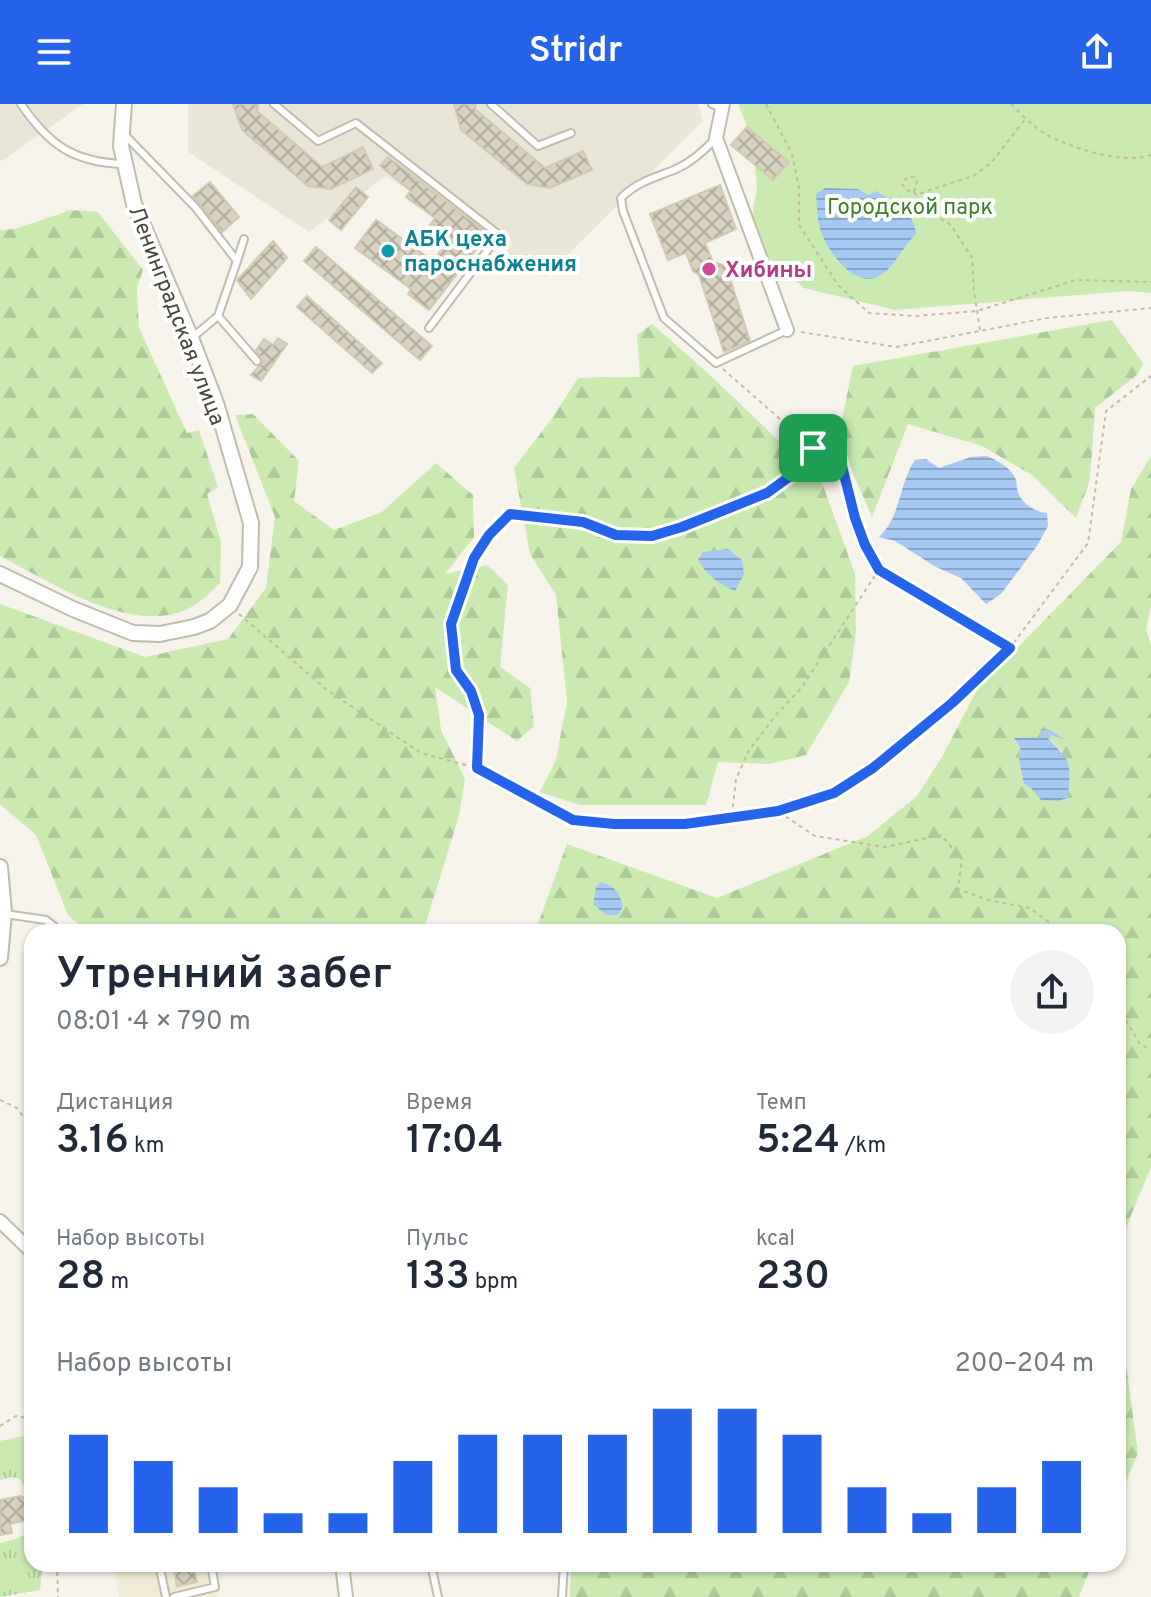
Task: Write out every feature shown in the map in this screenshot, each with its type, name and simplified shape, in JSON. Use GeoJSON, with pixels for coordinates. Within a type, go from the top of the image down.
{"type":"FeatureCollection","features":[{"type":"Feature","properties":{"kind":"street","name":"Ленинградская улица"},"geometry":{"type":"LineString","coordinates":[[124,104],[121,131],[124,164],[134,204],[216,403],[251,523],[250,567],[230,605]]}},
{"type":"Feature","properties":{"kind":"street"},"geometry":{"type":"LineString","coordinates":[[719,106],[716,138],[787,330]]}},
{"type":"Feature","properties":{"kind":"street"},"geometry":{"type":"LineString","coordinates":[[0,574],[133,633],[160,634],[194,627],[210,621],[230,605]]}},
{"type":"Feature","properties":{"kind":"street"},"geometry":{"type":"LineString","coordinates":[[0,867],[4,913],[0,958]]}},
{"type":"Feature","properties":{"kind":"street"},"geometry":{"type":"LineString","coordinates":[[0,1221],[24,1244]]}},
{"type":"Feature","properties":{"kind":"street"},"geometry":{"type":"LineString","coordinates":[[343,1572],[346,1597]]}},
{"type":"Feature","properties":{"kind":"lane"},"geometry":{"type":"LineString","coordinates":[[21,104],[63,150],[85,160],[124,164]]}},
{"type":"Feature","properties":{"kind":"lane"},"geometry":{"type":"LineString","coordinates":[[274,104],[318,141],[356,123],[499,235],[429,328]]}},
{"type":"Feature","properties":{"kind":"lane"},"geometry":{"type":"LineString","coordinates":[[491,104],[538,146],[571,133]]}},
{"type":"Feature","properties":{"kind":"lane"},"geometry":{"type":"LineString","coordinates":[[121,131],[196,208],[237,261]]}},
{"type":"Feature","properties":{"kind":"lane"},"geometry":{"type":"LineString","coordinates":[[716,138],[702,153],[678,168],[644,180],[621,198],[623,211],[664,318],[716,363],[787,330]]}},
{"type":"Feature","properties":{"kind":"lane"},"geometry":{"type":"LineString","coordinates":[[191,338],[218,316],[244,239]]}},
{"type":"Feature","properties":{"kind":"lane"},"geometry":{"type":"LineString","coordinates":[[218,316],[257,361]]}},
{"type":"Feature","properties":{"kind":"lane"},"geometry":{"type":"LineString","coordinates":[[4,913],[46,920],[51,924]]}},
{"type":"Feature","properties":{"kind":"lane"},"geometry":{"type":"LineString","coordinates":[[161,1572],[166,1597]]}},
{"type":"Feature","properties":{"kind":"lane"},"geometry":{"type":"LineString","coordinates":[[174,1597],[215,1587],[212,1572]]}},
{"type":"Feature","properties":{"kind":"lane"},"geometry":{"type":"LineString","coordinates":[[433,1572],[438,1597]]}},
{"type":"Feature","properties":{"kind":"lane"},"geometry":{"type":"LineString","coordinates":[[562,1597],[564,1572]]}},
{"type":"Feature","properties":{"kind":"path"},"geometry":{"type":"LineString","coordinates":[[766,104],[792,154],[799,188],[799,225],[838,285],[869,313],[915,316],[977,311],[1076,280],[1151,282]]}},
{"type":"Feature","properties":{"kind":"path"},"geometry":{"type":"LineString","coordinates":[[1011,104],[1044,133],[1107,157],[1137,160],[1151,155]]}},
{"type":"Feature","properties":{"kind":"path"},"geometry":{"type":"LineString","coordinates":[[918,198],[921,193],[973,176],[991,163],[1026,118]]}},
{"type":"Feature","properties":{"kind":"path"},"geometry":{"type":"LineString","coordinates":[[914,192],[923,207],[951,225],[972,258],[980,331]]}},
{"type":"Feature","properties":{"kind":"path"},"geometry":{"type":"LineString","coordinates":[[787,330],[896,347],[1047,318],[1151,308]]}},
{"type":"Feature","properties":{"kind":"path"},"geometry":{"type":"LineString","coordinates":[[716,363],[813,448],[840,458],[855,518],[879,570],[1010,648]]}},
{"type":"Feature","properties":{"kind":"path"},"geometry":{"type":"LineString","coordinates":[[230,605],[327,690],[421,753],[477,768],[573,820],[614,824],[685,824],[778,811],[834,793],[873,768],[952,703],[1010,648],[1088,543],[1106,411],[1151,376]]}},
{"type":"Feature","properties":{"kind":"path"},"geometry":{"type":"LineString","coordinates":[[477,768],[479,715],[471,691],[456,670],[451,624],[474,558],[489,535],[510,514],[583,522],[616,535],[652,536],[767,493],[796,472],[813,448]]}},
{"type":"Feature","properties":{"kind":"path"},"geometry":{"type":"LineString","coordinates":[[732,818],[736,779],[749,750],[802,687],[879,570]]}},
{"type":"Feature","properties":{"kind":"path"},"geometry":{"type":"LineString","coordinates":[[778,811],[815,836],[885,847],[941,835],[962,859],[958,889],[988,900],[1030,908],[1051,924]]}},
{"type":"Feature","properties":{"kind":"path"},"geometry":{"type":"LineString","coordinates":[[1126,1020],[1139,1043],[1151,1050]]}},
{"type":"Feature","properties":{"kind":"path"},"geometry":{"type":"LineString","coordinates":[[0,1100],[17,1108],[24,1118]]}},
{"type":"Feature","properties":{"kind":"path"},"geometry":{"type":"LineString","coordinates":[[0,1426],[16,1416],[24,1418]]}},
{"type":"Feature","properties":{"kind":"path"},"geometry":{"type":"LineString","coordinates":[[57,1572],[58,1597]]}},
{"type":"Feature","properties":{"kind":"shaded area"},"geometry":{"type":"Polygon","coordinates":[[[0,104],[83,104],[2,161],[0,104]]]}},
{"type":"Feature","properties":{"kind":"shaded area"},"geometry":{"type":"Polygon","coordinates":[[[188,104],[698,104],[703,121],[545,277],[386,176],[309,232],[188,152],[188,104]]]}},
{"type":"Feature","properties":{"kind":"shaded area"},"geometry":{"type":"Polygon","coordinates":[[[114,1572],[213,1572],[218,1597],[119,1597],[114,1572]]]}},
{"type":"Feature","properties":{"kind":"green space","name":"Городской парк"},"geometry":{"type":"Polygon","coordinates":[[[738,104],[1151,104],[1151,293],[1126,291],[895,310],[804,288],[769,258],[757,239],[752,217],[757,188],[753,141],[738,104]]]}},
{"type":"Feature","properties":{"kind":"green space"},"geometry":{"type":"Polygon","coordinates":[[[71,210],[98,212],[143,270],[137,288],[139,328],[187,433],[199,430],[218,487],[207,494],[221,542],[220,583],[197,604],[180,612],[158,616],[135,615],[111,609],[63,590],[0,556],[0,230],[15,229],[71,210]]]}},
{"type":"Feature","properties":{"kind":"green space"},"geometry":{"type":"Polygon","coordinates":[[[1112,320],[1143,363],[1138,374],[1095,408],[1090,480],[1076,518],[1032,475],[982,446],[908,424],[872,517],[838,438],[853,366],[1112,320]]]}},
{"type":"Feature","properties":{"kind":"green space"},"geometry":{"type":"Polygon","coordinates":[[[652,324],[708,373],[822,483],[855,574],[856,632],[849,682],[806,755],[770,764],[718,762],[706,805],[580,805],[540,792],[556,760],[567,701],[556,595],[530,554],[514,468],[578,378],[640,377],[637,335],[652,324]]]}},
{"type":"Feature","properties":{"kind":"green space"},"geometry":{"type":"Polygon","coordinates":[[[253,414],[299,461],[294,501],[334,530],[382,512],[436,463],[473,495],[474,537],[445,574],[487,565],[508,585],[500,667],[530,688],[534,726],[517,741],[435,687],[441,730],[465,779],[459,816],[425,924],[78,924],[68,915],[36,835],[0,804],[0,604],[145,657],[228,639],[266,588],[275,517],[235,415],[253,414]]]}},
{"type":"Feature","properties":{"kind":"green space"},"geometry":{"type":"Polygon","coordinates":[[[1151,456],[1151,606],[1146,629],[1151,646],[1151,1167],[1126,1228],[1126,924],[538,924],[567,844],[717,898],[868,836],[917,796],[942,757],[978,688],[1121,542],[1131,489],[1151,456]],[[1041,729],[1041,737],[1014,739],[1021,750],[1019,761],[1024,784],[1031,788],[1063,752],[1043,733],[1060,737],[1041,729]]]}},
{"type":"Feature","properties":{"kind":"green space"},"geometry":{"type":"Polygon","coordinates":[[[1126,1365],[1138,1453],[1126,1482],[1126,1365]]]}},
{"type":"Feature","properties":{"kind":"green space"},"geometry":{"type":"Polygon","coordinates":[[[24,1436],[24,1486],[20,1479],[11,1477],[0,1480],[0,1441],[24,1436]]]}},
{"type":"Feature","properties":{"kind":"green space"},"geometry":{"type":"Polygon","coordinates":[[[24,1534],[24,1572],[42,1572],[40,1590],[0,1597],[0,1543],[24,1534]]]}},
{"type":"Feature","properties":{"kind":"green space"},"geometry":{"type":"Polygon","coordinates":[[[571,1572],[1089,1572],[1079,1597],[570,1597],[571,1572]]]}},
{"type":"Feature","properties":{"kind":"water"},"geometry":{"type":"Polygon","coordinates":[[[825,188],[858,189],[868,195],[876,191],[893,201],[906,202],[916,234],[885,272],[865,279],[846,269],[831,251],[821,232],[817,213],[816,194],[825,188]]]}},
{"type":"Feature","properties":{"kind":"water"},"geometry":{"type":"Polygon","coordinates":[[[987,456],[1012,472],[1024,502],[1037,511],[1047,513],[1048,526],[1001,594],[986,604],[961,578],[936,567],[895,541],[879,537],[892,519],[905,479],[915,460],[926,459],[939,468],[971,457],[987,456]]]}},
{"type":"Feature","properties":{"kind":"water"},"geometry":{"type":"Polygon","coordinates":[[[728,549],[742,560],[744,574],[735,591],[714,578],[698,560],[703,552],[728,549]]]}},
{"type":"Feature","properties":{"kind":"water"},"geometry":{"type":"Polygon","coordinates":[[[1041,729],[1050,730],[1064,739],[1044,734],[1067,762],[1070,776],[1068,798],[1041,800],[1024,784],[1019,761],[1021,750],[1014,738],[1040,737],[1041,729]]]}},
{"type":"Feature","properties":{"kind":"water"},"geometry":{"type":"Polygon","coordinates":[[[601,882],[618,894],[623,907],[618,915],[606,915],[593,904],[596,887],[601,882]]]}},
{"type":"Feature","properties":{"kind":"building"},"geometry":{"type":"Polygon","coordinates":[[[233,104],[258,104],[257,111],[322,167],[363,147],[373,169],[331,189],[308,186],[242,130],[233,104]]]}},
{"type":"Feature","properties":{"kind":"building"},"geometry":{"type":"Polygon","coordinates":[[[454,104],[476,104],[475,109],[545,168],[583,151],[592,170],[550,188],[527,184],[461,130],[454,104]]]}},
{"type":"Feature","properties":{"kind":"building"},"geometry":{"type":"Polygon","coordinates":[[[747,127],[789,162],[773,180],[731,145],[747,127]]]}},
{"type":"Feature","properties":{"kind":"building"},"geometry":{"type":"Polygon","coordinates":[[[388,157],[488,234],[429,310],[408,294],[411,289],[355,248],[376,220],[433,261],[449,240],[430,225],[435,218],[406,197],[411,191],[380,166],[388,157]]]}},
{"type":"Feature","properties":{"kind":"building"},"geometry":{"type":"Polygon","coordinates":[[[210,182],[239,217],[222,232],[193,196],[210,182]]]}},
{"type":"Feature","properties":{"kind":"building","name":"Хибины"},"geometry":{"type":"Polygon","coordinates":[[[720,185],[736,229],[705,243],[713,262],[726,266],[750,341],[724,352],[699,275],[693,271],[686,253],[668,260],[650,214],[720,185]]]}},
{"type":"Feature","properties":{"kind":"building"},"geometry":{"type":"Polygon","coordinates":[[[356,187],[368,197],[341,230],[329,220],[356,187]]]}},
{"type":"Feature","properties":{"kind":"building"},"geometry":{"type":"Polygon","coordinates":[[[273,241],[287,258],[251,299],[237,280],[273,241]]]}},
{"type":"Feature","properties":{"kind":"building"},"geometry":{"type":"Polygon","coordinates":[[[316,247],[432,346],[420,360],[304,261],[316,247]]]}},
{"type":"Feature","properties":{"kind":"building"},"geometry":{"type":"Polygon","coordinates":[[[307,296],[382,363],[372,373],[297,307],[307,296]]]}},
{"type":"Feature","properties":{"kind":"building"},"geometry":{"type":"Polygon","coordinates":[[[278,338],[287,344],[261,381],[251,375],[263,362],[256,350],[264,339],[273,345],[278,338]]]}},
{"type":"Feature","properties":{"kind":"building"},"geometry":{"type":"Polygon","coordinates":[[[24,1498],[24,1520],[10,1524],[12,1533],[0,1535],[0,1500],[24,1498]]]}},
{"type":"Feature","properties":{"kind":"building"},"geometry":{"type":"Polygon","coordinates":[[[174,1572],[195,1572],[197,1582],[177,1586],[174,1572]]]}},
{"type":"Feature","properties":{"kind":"place","name":"АБК цеха пароснабжения"},"geometry":{"type":"Point","coordinates":[388,251]}},
{"type":"Feature","properties":{"kind":"place","name":"Хибины"},"geometry":{"type":"Point","coordinates":[709,269]}},
{"type":"Feature","properties":{"kind":"route"},"geometry":{"type":"LineString","coordinates":[[813,448],[840,458],[855,518],[879,570],[1010,648],[952,703],[873,768],[834,793],[778,811],[685,824],[614,824],[573,820],[477,768],[479,715],[471,691],[456,670],[451,624],[474,558],[489,535],[510,514],[583,522],[616,535],[652,536],[767,493],[796,472],[813,448]]}}]}
